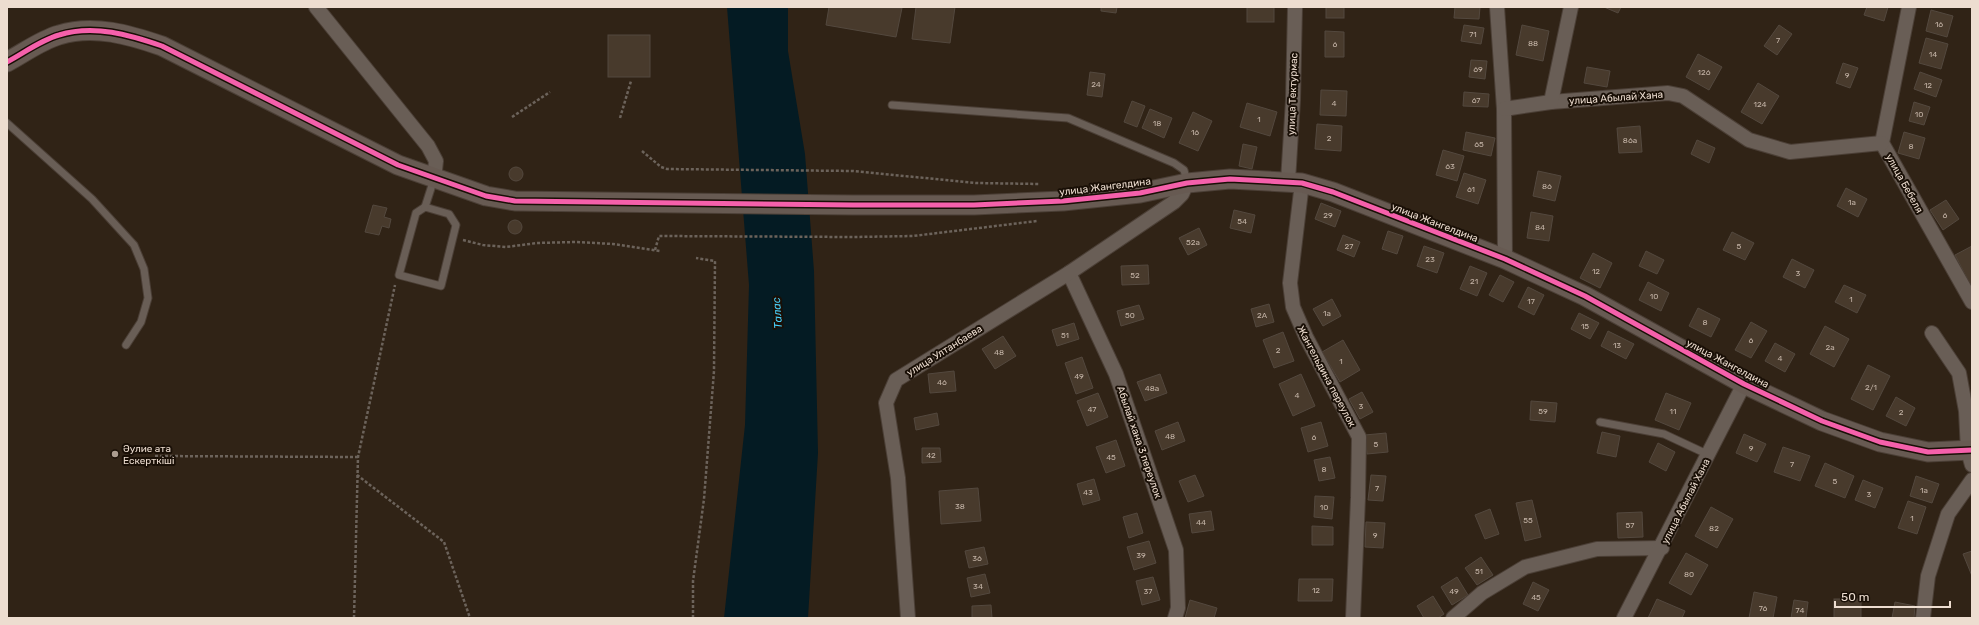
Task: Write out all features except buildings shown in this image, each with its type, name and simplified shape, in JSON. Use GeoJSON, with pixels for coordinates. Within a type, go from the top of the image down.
{"type":"FeatureCollection","features":[{"type":"Feature","properties":{"kind":"street"},"geometry":{"type":"LineString","coordinates":[[316,7],[428,146],[436,161],[434,179]]}},
{"type":"Feature","properties":{"kind":"street","name":"улица Тектурмас"},"geometry":{"type":"LineString","coordinates":[[1295,7],[1293,100],[1295,182]]}},
{"type":"Feature","properties":{"kind":"street"},"geometry":{"type":"LineString","coordinates":[[1496,7],[1504,110],[1505,259]]}},
{"type":"Feature","properties":{"kind":"street"},"geometry":{"type":"LineString","coordinates":[[1551,102],[1570,7]]}},
{"type":"Feature","properties":{"kind":"street","name":"улица Бебеля"},"geometry":{"type":"LineString","coordinates":[[1909,7],[1882,142],[1972,302]]}},
{"type":"Feature","properties":{"kind":"street","name":"улица Жангелдина"},"geometry":{"type":"LineString","coordinates":[[7,62],[60,35],[92,30],[128,34],[162,46],[348,142],[398,165],[434,179],[486,196],[515,201],[667,204],[974,205],[1063,201],[1140,193],[1187,183],[1230,179],[1295,182],[1333,192],[1505,259],[1585,296],[1744,384],[1822,421],[1880,442],[1928,452],[1971,455]]}},
{"type":"Feature","properties":{"kind":"street","name":"улица Абылай Хана"},"geometry":{"type":"LineString","coordinates":[[1504,110],[1551,102],[1668,93],[1683,96],[1749,140],[1790,152],[1882,142]]}},
{"type":"Feature","properties":{"kind":"street","name":"Жангельдина переулок"},"geometry":{"type":"LineString","coordinates":[[1295,182],[1290,283],[1293,307],[1306,338],[1359,437],[1353,618]]}},
{"type":"Feature","properties":{"kind":"street","name":"улица Ултанбаева"},"geometry":{"type":"LineString","coordinates":[[908,618],[898,478],[886,403],[896,380],[1069,273],[1174,202],[1182,194],[1187,183]]}},
{"type":"Feature","properties":{"kind":"street","name":"Абылай хана 3 переулок"},"geometry":{"type":"LineString","coordinates":[[1069,273],[1116,374],[1176,550],[1178,608],[1175,618]]}},
{"type":"Feature","properties":{"kind":"street"},"geometry":{"type":"LineString","coordinates":[[1932,333],[1959,373],[1966,411],[1971,455]]}},
{"type":"Feature","properties":{"kind":"street","name":"улица Абылай Хана"},"geometry":{"type":"LineString","coordinates":[[1624,618],[1662,548],[1744,384]]}},
{"type":"Feature","properties":{"kind":"street"},"geometry":{"type":"LineString","coordinates":[[1923,618],[1928,576],[1948,514],[1972,480]]}},
{"type":"Feature","properties":{"kind":"street"},"geometry":{"type":"LineString","coordinates":[[1453,618],[1482,593],[1525,567],[1597,549],[1662,548]]}},
{"type":"Feature","properties":{"kind":"lane"},"geometry":{"type":"LineString","coordinates":[[892,105],[1068,118],[1174,163],[1184,170],[1187,183]]}},
{"type":"Feature","properties":{"kind":"lane"},"geometry":{"type":"LineString","coordinates":[[7,122],[92,199],[134,245],[144,269],[148,298],[141,322],[126,345]]}},
{"type":"Feature","properties":{"kind":"lane"},"geometry":{"type":"LineString","coordinates":[[425,207],[449,214],[456,225],[441,286],[399,276],[416,213],[425,207],[434,179]]}},
{"type":"Feature","properties":{"kind":"lane"},"geometry":{"type":"LineString","coordinates":[[1600,422],[1664,434],[1709,455]]}},
{"type":"Feature","properties":{"kind":"path"},"geometry":{"type":"LineString","coordinates":[[620,118],[631,81]]}},
{"type":"Feature","properties":{"kind":"path"},"geometry":{"type":"LineString","coordinates":[[512,117],[550,92]]}},
{"type":"Feature","properties":{"kind":"path"},"geometry":{"type":"LineString","coordinates":[[642,151],[661,167],[667,169],[854,171],[976,183],[1045,184]]}},
{"type":"Feature","properties":{"kind":"path"},"geometry":{"type":"LineString","coordinates":[[655,250],[658,236],[913,236],[1038,220]]}},
{"type":"Feature","properties":{"kind":"path"},"geometry":{"type":"LineString","coordinates":[[453,237],[483,245],[506,247],[537,243],[577,242],[613,244],[660,251]]}},
{"type":"Feature","properties":{"kind":"path"},"geometry":{"type":"LineString","coordinates":[[693,618],[694,581],[704,499],[714,371],[715,261],[696,258]]}},
{"type":"Feature","properties":{"kind":"path"},"geometry":{"type":"LineString","coordinates":[[354,618],[356,475],[358,457],[394,286],[399,276]]}},
{"type":"Feature","properties":{"kind":"path"},"geometry":{"type":"LineString","coordinates":[[155,456],[358,457]]}},
{"type":"Feature","properties":{"kind":"path"},"geometry":{"type":"LineString","coordinates":[[356,475],[444,542],[470,618]]}},
{"type":"Feature","properties":{"kind":"water","name":"Талас"},"geometry":{"type":"Polygon","coordinates":[[[727,7],[788,7],[788,51],[805,154],[814,271],[818,453],[808,618],[724,618],[745,425],[749,285],[727,7]]]}},
{"type":"Feature","properties":{"kind":"cycle path"},"geometry":{"type":"LineString","coordinates":[[7,62],[46,40],[72,32],[112,32],[137,38],[162,46],[398,165],[486,196],[515,201],[974,205],[1063,201],[1140,193],[1187,183],[1230,179],[1302,183],[1333,192],[1505,259],[1585,296],[1744,384],[1822,421],[1880,442],[1928,452],[1972,450]]}},
{"type":"Feature","properties":{"kind":"place","name":"Әулие ата Ескерткіші"},"geometry":{"type":"Point","coordinates":[115,454]}}]}
